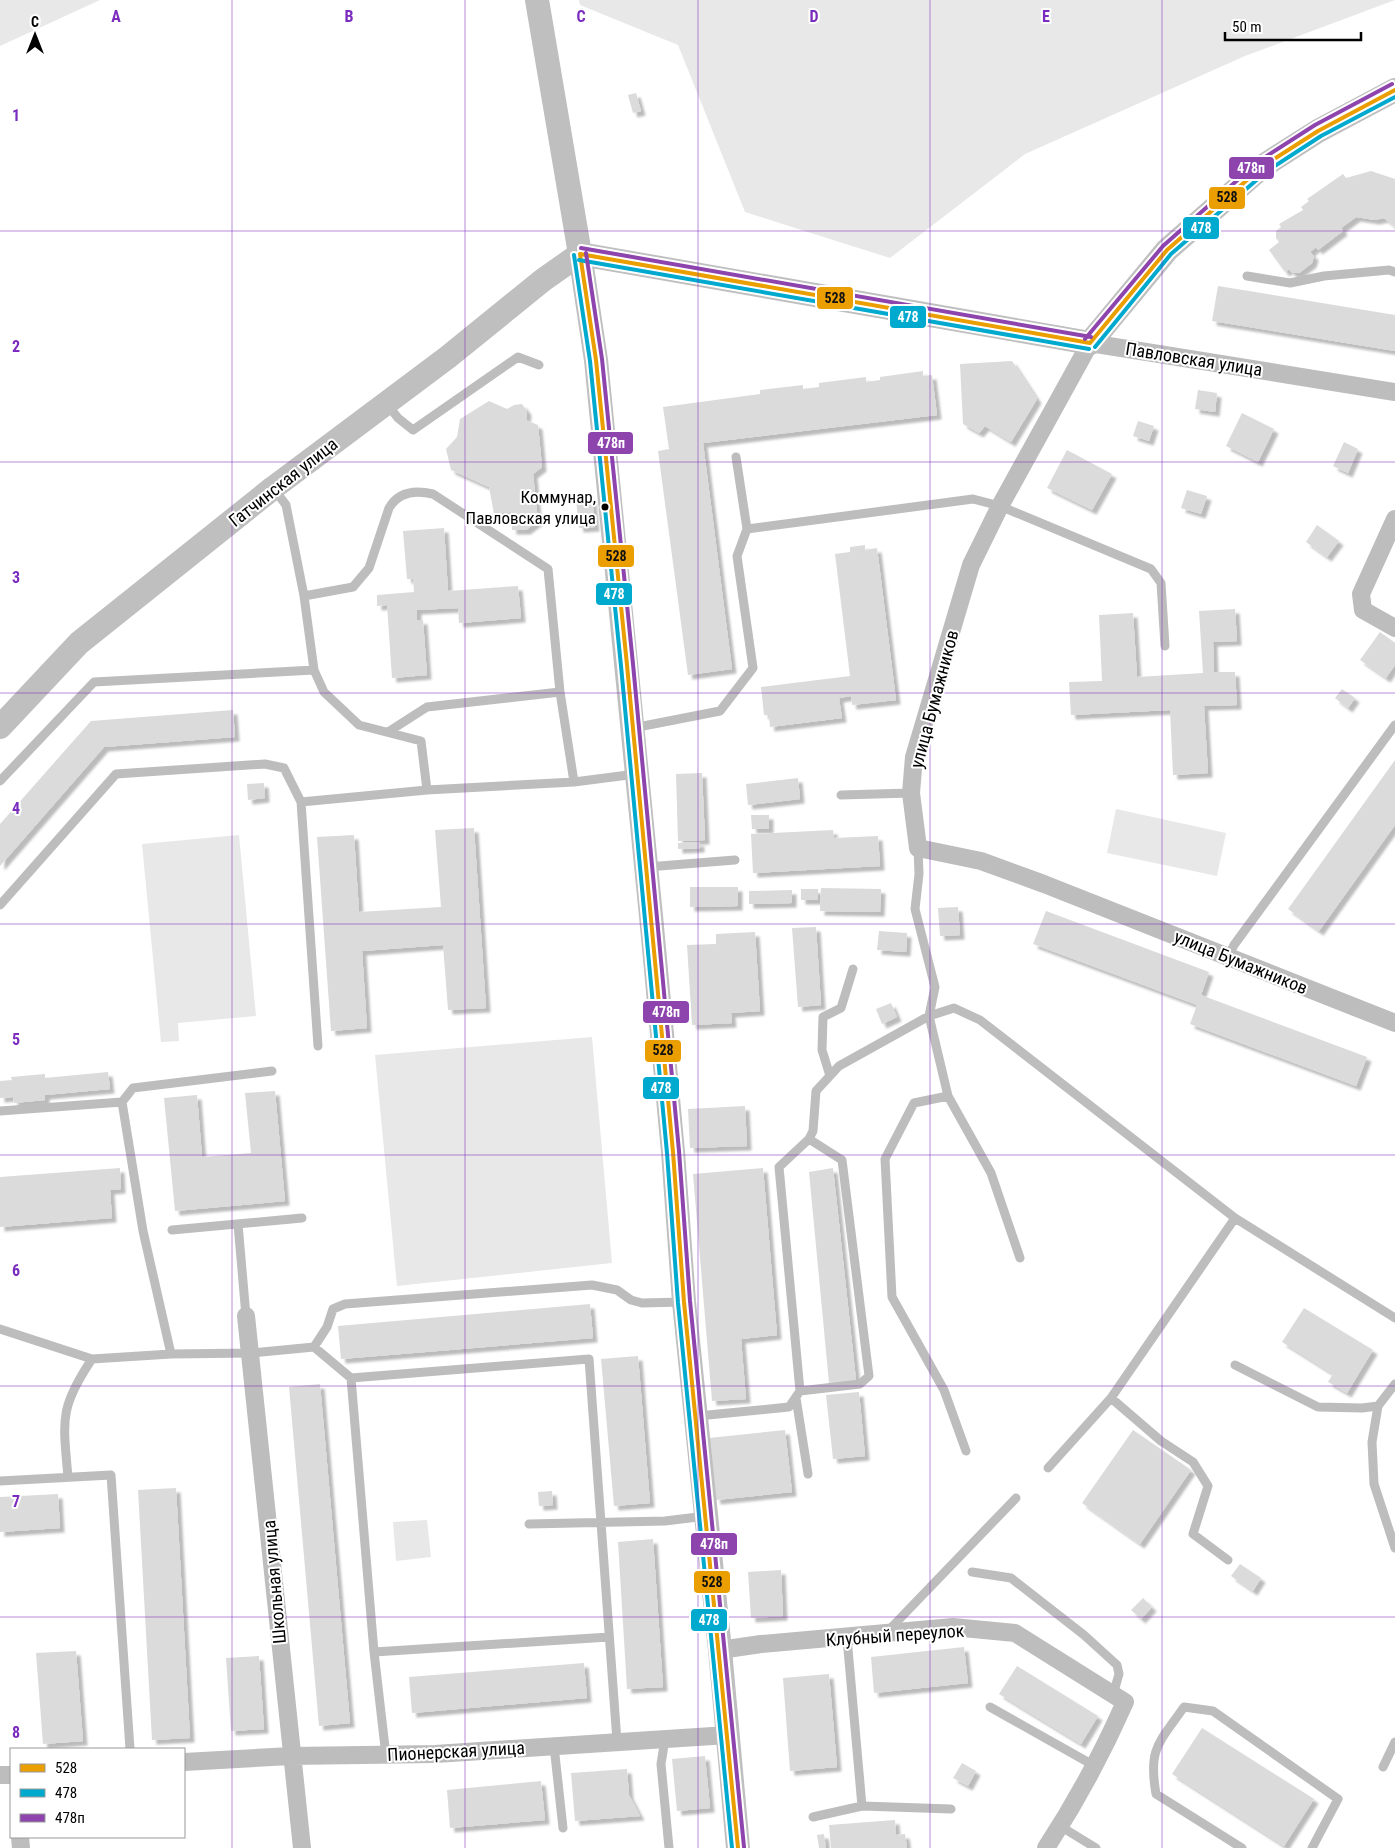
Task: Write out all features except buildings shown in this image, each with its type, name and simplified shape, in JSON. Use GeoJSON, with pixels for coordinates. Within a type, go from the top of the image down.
{"type":"FeatureCollection","features":[{"type":"Feature","properties":{"kind":"main road"},"geometry":{"type":"LineString","coordinates":[[537,0],[596,360],[673,1152],[684,1302],[720,1650],[738,1848]]}},
{"type":"Feature","properties":{"kind":"main road"},"geometry":{"type":"LineString","coordinates":[[1090,343],[1167,250],[1263,166],[1318,130],[1395,90]]}},
{"type":"Feature","properties":{"kind":"main road","name":"Павловская улица"},"geometry":{"type":"LineString","coordinates":[[580,254],[1090,343]]}},
{"type":"Feature","properties":{"kind":"main road","name":"Гатчинская улица"},"geometry":{"type":"LineString","coordinates":[[0,727],[80,643],[274,488],[448,358],[542,280],[580,254]]}},
{"type":"Feature","properties":{"kind":"street","name":"Павловская улица"},"geometry":{"type":"LineString","coordinates":[[1090,343],[1395,392]]}},
{"type":"Feature","properties":{"kind":"street","name":"улица Бумажников"},"geometry":{"type":"LineString","coordinates":[[1090,343],[1000,506],[972,565],[914,757],[911,793],[918,848],[981,861],[1395,1023]]}},
{"type":"Feature","properties":{"kind":"street"},"geometry":{"type":"LineString","coordinates":[[1395,519],[1360,594],[1363,610],[1395,628]]}},
{"type":"Feature","properties":{"kind":"street","name":"Школьная улица"},"geometry":{"type":"LineString","coordinates":[[246,1316],[252,1353],[290,1756],[302,1848]]}},
{"type":"Feature","properties":{"kind":"street","name":"Клубный переулок"},"geometry":{"type":"LineString","coordinates":[[720,1650],[761,1644],[847,1638],[953,1627],[1015,1633],[1113,1695]]}},
{"type":"Feature","properties":{"kind":"street"},"geometry":{"type":"LineString","coordinates":[[1046,1848],[1093,1765],[1124,1702],[1113,1695]]}},
{"type":"Feature","properties":{"kind":"street","name":"Пионерская улица"},"geometry":{"type":"LineString","coordinates":[[185,1762],[290,1756],[386,1756],[728,1736]]}},
{"type":"Feature","properties":{"kind":"lane"},"geometry":{"type":"LineString","coordinates":[[1248,276],[1290,283],[1324,276],[1390,270],[1395,272]]}},
{"type":"Feature","properties":{"kind":"lane"},"geometry":{"type":"LineString","coordinates":[[386,404],[398,418],[413,430],[518,357],[539,365]]}},
{"type":"Feature","properties":{"kind":"lane"},"geometry":{"type":"LineString","coordinates":[[633,728],[720,711],[753,668],[737,556],[747,529],[736,457]]}},
{"type":"Feature","properties":{"kind":"lane"},"geometry":{"type":"LineString","coordinates":[[274,488],[286,505],[304,596],[314,670],[324,692],[359,725],[421,741],[426,790]]}},
{"type":"Feature","properties":{"kind":"lane"},"geometry":{"type":"LineString","coordinates":[[304,596],[353,587],[370,568],[393,500],[414,490],[434,494],[548,569],[560,692],[574,782]]}},
{"type":"Feature","properties":{"kind":"lane"},"geometry":{"type":"LineString","coordinates":[[747,529],[974,499],[1000,506],[1151,569],[1161,583],[1165,646]]}},
{"type":"Feature","properties":{"kind":"lane"},"geometry":{"type":"LineString","coordinates":[[0,781],[94,682],[314,670]]}},
{"type":"Feature","properties":{"kind":"lane"},"geometry":{"type":"LineString","coordinates":[[388,732],[427,707],[560,692]]}},
{"type":"Feature","properties":{"kind":"lane"},"geometry":{"type":"LineString","coordinates":[[1228,957],[1234,945],[1395,724]]}},
{"type":"Feature","properties":{"kind":"lane"},"geometry":{"type":"LineString","coordinates":[[0,905],[116,774],[264,764],[284,768],[300,802],[318,1046]]}},
{"type":"Feature","properties":{"kind":"lane"},"geometry":{"type":"LineString","coordinates":[[300,802],[426,790],[574,782],[637,774]]}},
{"type":"Feature","properties":{"kind":"lane"},"geometry":{"type":"LineString","coordinates":[[842,795],[911,793]]}},
{"type":"Feature","properties":{"kind":"lane"},"geometry":{"type":"LineString","coordinates":[[918,848],[919,874],[915,909],[934,987],[928,1016],[948,1096],[990,1173],[1020,1258]]}},
{"type":"Feature","properties":{"kind":"lane"},"geometry":{"type":"LineString","coordinates":[[646,867],[734,860]]}},
{"type":"Feature","properties":{"kind":"lane"},"geometry":{"type":"LineString","coordinates":[[0,887],[8,894]]}},
{"type":"Feature","properties":{"kind":"lane"},"geometry":{"type":"LineString","coordinates":[[830,1076],[822,1050],[823,1017],[841,1008],[854,968]]}},
{"type":"Feature","properties":{"kind":"lane"},"geometry":{"type":"LineString","coordinates":[[808,1474],[798,1395],[780,1167],[809,1139],[813,1131],[816,1091],[839,1066],[928,1016],[954,1008],[980,1020],[1235,1218],[1395,1318]]}},
{"type":"Feature","properties":{"kind":"lane"},"geometry":{"type":"LineString","coordinates":[[0,1111],[122,1102],[134,1088],[272,1071]]}},
{"type":"Feature","properties":{"kind":"lane"},"geometry":{"type":"LineString","coordinates":[[948,1096],[914,1103],[886,1159],[891,1287],[892,1297],[944,1390],[966,1452]]}},
{"type":"Feature","properties":{"kind":"lane"},"geometry":{"type":"LineString","coordinates":[[122,1102],[144,1231],[171,1354]]}},
{"type":"Feature","properties":{"kind":"lane"},"geometry":{"type":"LineString","coordinates":[[696,1416],[790,1407],[798,1395],[860,1384],[869,1376],[842,1160],[809,1139]]}},
{"type":"Feature","properties":{"kind":"lane"},"geometry":{"type":"LineString","coordinates":[[172,1230],[302,1218]]}},
{"type":"Feature","properties":{"kind":"lane"},"geometry":{"type":"LineString","coordinates":[[1048,1468],[1110,1398],[1235,1218]]}},
{"type":"Feature","properties":{"kind":"lane"},"geometry":{"type":"LineString","coordinates":[[238,1224],[246,1316]]}},
{"type":"Feature","properties":{"kind":"lane"},"geometry":{"type":"LineString","coordinates":[[314,1347],[327,1327],[333,1309],[345,1304],[592,1285],[616,1290],[631,1300],[642,1303],[684,1302]]}},
{"type":"Feature","properties":{"kind":"lane"},"geometry":{"type":"LineString","coordinates":[[0,1329],[92,1359],[171,1354],[252,1353],[314,1347],[350,1378],[374,1652],[386,1756]]}},
{"type":"Feature","properties":{"kind":"lane"},"geometry":{"type":"LineString","coordinates":[[350,1378],[589,1358],[617,1741]]}},
{"type":"Feature","properties":{"kind":"lane"},"geometry":{"type":"LineString","coordinates":[[68,1477],[63,1422],[68,1399],[92,1359]]}},
{"type":"Feature","properties":{"kind":"lane"},"geometry":{"type":"LineString","coordinates":[[1236,1365],[1318,1407],[1362,1408],[1378,1406]]}},
{"type":"Feature","properties":{"kind":"lane"},"geometry":{"type":"LineString","coordinates":[[1395,1384],[1378,1406],[1372,1442],[1374,1484],[1395,1548]]}},
{"type":"Feature","properties":{"kind":"lane"},"geometry":{"type":"LineString","coordinates":[[1110,1398],[1161,1442],[1192,1462],[1208,1486],[1193,1534],[1228,1560]]}},
{"type":"Feature","properties":{"kind":"lane"},"geometry":{"type":"LineString","coordinates":[[0,1481],[111,1475],[130,1748]]}},
{"type":"Feature","properties":{"kind":"lane"},"geometry":{"type":"LineString","coordinates":[[885,1634],[1016,1498]]}},
{"type":"Feature","properties":{"kind":"lane"},"geometry":{"type":"LineString","coordinates":[[530,1524],[664,1521],[706,1516]]}},
{"type":"Feature","properties":{"kind":"lane"},"geometry":{"type":"LineString","coordinates":[[972,1572],[1010,1578],[1091,1641],[1118,1665],[1119,1674],[1113,1695]]}},
{"type":"Feature","properties":{"kind":"lane"},"geometry":{"type":"LineString","coordinates":[[374,1652],[609,1637]]}},
{"type":"Feature","properties":{"kind":"lane"},"geometry":{"type":"LineString","coordinates":[[847,1638],[862,1806]]}},
{"type":"Feature","properties":{"kind":"lane"},"geometry":{"type":"LineString","coordinates":[[990,1707],[1093,1765]]}},
{"type":"Feature","properties":{"kind":"lane"},"geometry":{"type":"LineString","coordinates":[[1242,1848],[1156,1794],[1151,1768],[1156,1747],[1184,1707],[1213,1712],[1338,1799],[1312,1848]]}},
{"type":"Feature","properties":{"kind":"lane"},"geometry":{"type":"LineString","coordinates":[[665,1739],[662,1764],[669,1848]]}},
{"type":"Feature","properties":{"kind":"lane"},"geometry":{"type":"LineString","coordinates":[[1383,1767],[1395,1742]]}},
{"type":"Feature","properties":{"kind":"lane"},"geometry":{"type":"LineString","coordinates":[[554,1746],[563,1828]]}},
{"type":"Feature","properties":{"kind":"lane"},"geometry":{"type":"LineString","coordinates":[[813,1817],[862,1806],[951,1809]]}},
{"type":"Feature","properties":{"kind":"lane"},"geometry":{"type":"LineString","coordinates":[[1060,1826],[1096,1848]]}},
{"type":"Feature","properties":{"kind":"shaded area"},"geometry":{"type":"Polygon","coordinates":[[[0,0],[100,0],[0,46],[0,0]]]}},
{"type":"Feature","properties":{"kind":"shaded area"},"geometry":{"type":"Polygon","coordinates":[[[579,0],[1395,0],[1245,56],[1025,154],[890,258],[745,212],[678,45],[580,5],[579,0]]]}},
{"type":"Feature","properties":{"kind":"shaded area"},"geometry":{"type":"Polygon","coordinates":[[[1116,809],[1226,833],[1217,876],[1107,853],[1116,809]]]}},
{"type":"Feature","properties":{"kind":"shaded area"},"geometry":{"type":"Polygon","coordinates":[[[239,835],[256,1016],[178,1023],[179,1041],[161,1042],[142,844],[239,835]]]}},
{"type":"Feature","properties":{"kind":"shaded area"},"geometry":{"type":"Polygon","coordinates":[[[592,1037],[612,1263],[397,1286],[375,1055],[592,1037]]]}},
{"type":"Feature","properties":{"kind":"shaded area"},"geometry":{"type":"Polygon","coordinates":[[[427,1520],[431,1557],[396,1561],[393,1522],[427,1520]]]}},
{"type":"Feature","properties":{"kind":"transit line","name":"478п"},"geometry":{"type":"LineString","coordinates":[[1085,339],[1163,246],[1259,161],[1315,125],[1392,84]]}},
{"type":"Feature","properties":{"kind":"transit line","name":"528"},"geometry":{"type":"LineString","coordinates":[[1090,343],[1167,250],[1263,166],[1318,131],[1395,90]]}},
{"type":"Feature","properties":{"kind":"transit line","name":"478"},"geometry":{"type":"LineString","coordinates":[[1095,347],[1171,254],[1267,171],[1321,136],[1395,97]]}},
{"type":"Feature","properties":{"kind":"transit line","name":"478п"},"geometry":{"type":"LineString","coordinates":[[581,248],[1091,337]]}},
{"type":"Feature","properties":{"kind":"transit line","name":"478п"},"geometry":{"type":"LineString","coordinates":[[586,253],[602,359],[633,664],[679,1151],[690,1301],[744,1847]]}},
{"type":"Feature","properties":{"kind":"transit line","name":"528"},"geometry":{"type":"LineString","coordinates":[[580,254],[596,360],[627,665],[673,1152],[684,1302],[738,1848]]}},
{"type":"Feature","properties":{"kind":"transit line","name":"528"},"geometry":{"type":"LineString","coordinates":[[580,254],[1090,343]]}},
{"type":"Feature","properties":{"kind":"transit line","name":"478"},"geometry":{"type":"LineString","coordinates":[[574,255],[590,361],[621,666],[667,1153],[678,1303],[732,1848]]}},
{"type":"Feature","properties":{"kind":"transit line","name":"478"},"geometry":{"type":"LineString","coordinates":[[579,260],[1089,349]]}},
{"type":"Feature","properties":{"kind":"place","name":"Коммунар, Павловская улица"},"geometry":{"type":"Point","coordinates":[605,507]}}]}
